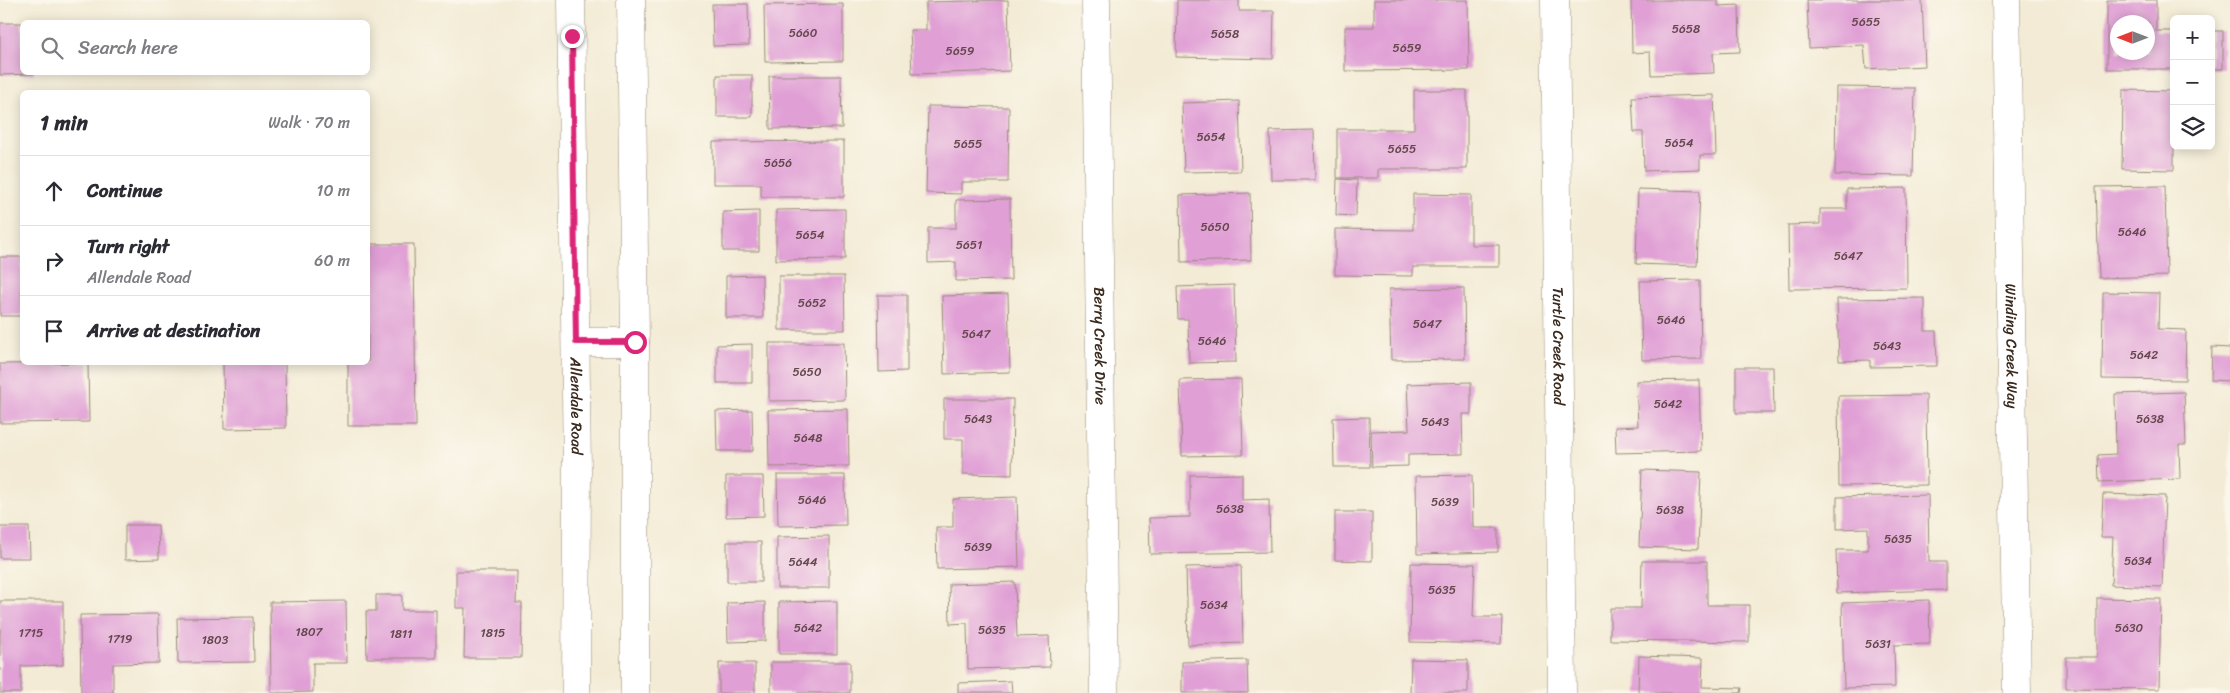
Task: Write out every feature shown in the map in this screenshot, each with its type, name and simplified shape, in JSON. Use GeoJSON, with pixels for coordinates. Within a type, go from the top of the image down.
{"type":"FeatureCollection","features":[{"type":"Feature","properties":{"kind":"street","name":"Allendale Road"},"geometry":{"type":"LineString","coordinates":[[571,0],[576,342],[576,693]]}},
{"type":"Feature","properties":{"kind":"street"},"geometry":{"type":"LineString","coordinates":[[630,0],[635,342],[635,693]]}},
{"type":"Feature","properties":{"kind":"street","name":"Berry Creek Drive"},"geometry":{"type":"LineString","coordinates":[[1096,0],[1104,693]]}},
{"type":"Feature","properties":{"kind":"street","name":"Turtle Creek Road"},"geometry":{"type":"LineString","coordinates":[[1555,0],[1562,693]]}},
{"type":"Feature","properties":{"kind":"street","name":"Winding Creek Way"},"geometry":{"type":"LineString","coordinates":[[2006,0],[2017,693]]}},
{"type":"Feature","properties":{"kind":"street"},"geometry":{"type":"LineString","coordinates":[[576,342],[635,342]]}},
{"type":"Feature","properties":{"kind":"building"},"geometry":{"type":"Polygon","coordinates":[[[1008,0],[1010,71],[912,74],[910,30],[926,30],[926,2],[1008,0]]]}},
{"type":"Feature","properties":{"kind":"building"},"geometry":{"type":"Polygon","coordinates":[[[1177,0],[1239,0],[1239,11],[1274,11],[1273,59],[1176,57],[1177,0]]]}},
{"type":"Feature","properties":{"kind":"building"},"geometry":{"type":"Polygon","coordinates":[[[1374,0],[1468,0],[1469,70],[1345,71],[1345,27],[1374,27],[1374,0]]]}},
{"type":"Feature","properties":{"kind":"building"},"geometry":{"type":"Polygon","coordinates":[[[1631,0],[1718,0],[1718,6],[1739,5],[1740,52],[1713,53],[1714,73],[1651,75],[1650,52],[1632,53],[1631,0]]]}},
{"type":"Feature","properties":{"kind":"building"},"geometry":{"type":"Polygon","coordinates":[[[1807,0],[1922,0],[1925,66],[1866,69],[1864,45],[1809,48],[1807,0]]]}},
{"type":"Feature","properties":{"kind":"building"},"geometry":{"type":"Polygon","coordinates":[[[2107,0],[2156,0],[2156,31],[2170,31],[2170,69],[2107,69],[2107,0]]]}},
{"type":"Feature","properties":{"kind":"building"},"geometry":{"type":"Polygon","coordinates":[[[712,4],[748,4],[749,45],[713,46],[712,4]]]}},
{"type":"Feature","properties":{"kind":"building"},"geometry":{"type":"Polygon","coordinates":[[[843,4],[843,61],[765,62],[764,5],[843,4]]]}},
{"type":"Feature","properties":{"kind":"building"},"geometry":{"type":"Polygon","coordinates":[[[0,23],[20,23],[20,74],[0,75],[0,23]]]}},
{"type":"Feature","properties":{"kind":"building"},"geometry":{"type":"Polygon","coordinates":[[[2215,31],[2223,31],[2223,69],[2215,69],[2215,31]]]}},
{"type":"Feature","properties":{"kind":"building"},"geometry":{"type":"Polygon","coordinates":[[[717,75],[752,75],[752,117],[717,117],[717,75]]]}},
{"type":"Feature","properties":{"kind":"building"},"geometry":{"type":"Polygon","coordinates":[[[769,76],[841,76],[842,128],[770,129],[769,76]]]}},
{"type":"Feature","properties":{"kind":"building"},"geometry":{"type":"Polygon","coordinates":[[[1836,87],[1915,88],[1913,176],[1835,175],[1836,87]]]}},
{"type":"Feature","properties":{"kind":"building"},"geometry":{"type":"Polygon","coordinates":[[[1414,90],[1467,90],[1467,169],[1378,169],[1378,178],[1337,178],[1337,129],[1414,129],[1414,90]]]}},
{"type":"Feature","properties":{"kind":"building"},"geometry":{"type":"Polygon","coordinates":[[[2123,90],[2170,91],[2170,150],[2174,150],[2174,170],[2122,169],[2123,90]]]}},
{"type":"Feature","properties":{"kind":"building"},"geometry":{"type":"Polygon","coordinates":[[[1714,95],[1716,155],[1700,155],[1700,169],[1644,171],[1643,132],[1634,132],[1632,97],[1714,95]]]}},
{"type":"Feature","properties":{"kind":"building"},"geometry":{"type":"Polygon","coordinates":[[[1239,101],[1241,171],[1184,172],[1182,103],[1239,101]]]}},
{"type":"Feature","properties":{"kind":"building"},"geometry":{"type":"Polygon","coordinates":[[[928,106],[1009,107],[1008,182],[961,182],[961,194],[926,193],[928,106]]]}},
{"type":"Feature","properties":{"kind":"building"},"geometry":{"type":"Polygon","coordinates":[[[1314,130],[1315,180],[1271,180],[1270,131],[1314,130]]]}},
{"type":"Feature","properties":{"kind":"building"},"geometry":{"type":"Polygon","coordinates":[[[844,141],[844,197],[761,197],[761,184],[713,184],[713,142],[844,141]]]}},
{"type":"Feature","properties":{"kind":"building"},"geometry":{"type":"Polygon","coordinates":[[[1337,179],[1357,180],[1356,216],[1336,215],[1337,179]]]}},
{"type":"Feature","properties":{"kind":"building"},"geometry":{"type":"Polygon","coordinates":[[[2165,186],[2167,276],[2099,278],[2096,187],[2165,186]]]}},
{"type":"Feature","properties":{"kind":"building"},"geometry":{"type":"Polygon","coordinates":[[[1906,188],[1907,288],[1789,289],[1788,225],[1820,224],[1820,209],[1847,209],[1847,189],[1906,188]]]}},
{"type":"Feature","properties":{"kind":"building"},"geometry":{"type":"Polygon","coordinates":[[[1638,189],[1700,191],[1697,266],[1636,264],[1638,189]]]}},
{"type":"Feature","properties":{"kind":"building"},"geometry":{"type":"Polygon","coordinates":[[[1250,193],[1251,260],[1181,262],[1180,195],[1250,193]]]}},
{"type":"Feature","properties":{"kind":"building"},"geometry":{"type":"Polygon","coordinates":[[[1413,194],[1471,195],[1471,245],[1499,245],[1499,267],[1413,267],[1413,276],[1335,275],[1335,229],[1413,230],[1413,194]]]}},
{"type":"Feature","properties":{"kind":"building"},"geometry":{"type":"Polygon","coordinates":[[[1010,199],[1011,280],[956,281],[956,262],[928,263],[928,228],[956,228],[956,200],[1010,199]]]}},
{"type":"Feature","properties":{"kind":"building"},"geometry":{"type":"Polygon","coordinates":[[[845,209],[845,259],[776,260],[776,210],[845,209]]]}},
{"type":"Feature","properties":{"kind":"building"},"geometry":{"type":"Polygon","coordinates":[[[759,211],[759,251],[723,251],[723,212],[759,211]]]}},
{"type":"Feature","properties":{"kind":"building"},"geometry":{"type":"Polygon","coordinates":[[[370,244],[414,244],[416,426],[348,426],[348,365],[370,365],[370,244]]]}},
{"type":"Feature","properties":{"kind":"building"},"geometry":{"type":"Polygon","coordinates":[[[0,257],[20,257],[20,316],[0,316],[0,257]]]}},
{"type":"Feature","properties":{"kind":"building"},"geometry":{"type":"Polygon","coordinates":[[[762,275],[763,318],[726,318],[726,276],[762,275]]]}},
{"type":"Feature","properties":{"kind":"building"},"geometry":{"type":"Polygon","coordinates":[[[779,276],[844,276],[845,330],[779,330],[779,276]]]}},
{"type":"Feature","properties":{"kind":"building"},"geometry":{"type":"Polygon","coordinates":[[[1700,280],[1701,359],[1642,360],[1640,281],[1700,280]]]}},
{"type":"Feature","properties":{"kind":"building"},"geometry":{"type":"Polygon","coordinates":[[[1234,285],[1236,362],[1189,363],[1188,319],[1178,319],[1177,287],[1234,285]]]}},
{"type":"Feature","properties":{"kind":"building"},"geometry":{"type":"Polygon","coordinates":[[[1464,288],[1465,359],[1391,360],[1389,289],[1464,288]]]}},
{"type":"Feature","properties":{"kind":"building"},"geometry":{"type":"Polygon","coordinates":[[[2103,292],[2159,293],[2158,329],[2186,330],[2185,380],[2102,379],[2103,292]]]}},
{"type":"Feature","properties":{"kind":"building"},"geometry":{"type":"Polygon","coordinates":[[[1008,294],[1010,372],[944,374],[942,296],[1008,294]]]}},
{"type":"Feature","properties":{"kind":"building"},"geometry":{"type":"Polygon","coordinates":[[[878,295],[907,295],[907,371],[879,372],[878,295]]]}},
{"type":"Feature","properties":{"kind":"building"},"geometry":{"type":"Polygon","coordinates":[[[1925,298],[1925,331],[1936,331],[1937,366],[1870,367],[1870,360],[1839,361],[1837,299],[1925,298]]]}},
{"type":"Feature","properties":{"kind":"building"},"geometry":{"type":"Polygon","coordinates":[[[769,343],[844,343],[845,400],[769,401],[769,343]]]}},
{"type":"Feature","properties":{"kind":"building"},"geometry":{"type":"Polygon","coordinates":[[[752,344],[752,383],[717,383],[717,345],[752,344]]]}},
{"type":"Feature","properties":{"kind":"building"},"geometry":{"type":"Polygon","coordinates":[[[2212,347],[2230,348],[2230,381],[2211,380],[2212,347]]]}},
{"type":"Feature","properties":{"kind":"building"},"geometry":{"type":"Polygon","coordinates":[[[0,364],[88,365],[89,422],[0,423],[0,364]]]}},
{"type":"Feature","properties":{"kind":"building"},"geometry":{"type":"Polygon","coordinates":[[[223,365],[285,365],[286,428],[224,429],[223,365]]]}},
{"type":"Feature","properties":{"kind":"building"},"geometry":{"type":"Polygon","coordinates":[[[1736,367],[1773,367],[1774,413],[1736,413],[1736,367]]]}},
{"type":"Feature","properties":{"kind":"building"},"geometry":{"type":"Polygon","coordinates":[[[1241,379],[1243,455],[1182,456],[1180,380],[1241,379]]]}},
{"type":"Feature","properties":{"kind":"building"},"geometry":{"type":"Polygon","coordinates":[[[1699,380],[1701,451],[1616,453],[1615,427],[1638,426],[1636,381],[1699,380]]]}},
{"type":"Feature","properties":{"kind":"building"},"geometry":{"type":"Polygon","coordinates":[[[1471,382],[1471,414],[1462,414],[1463,454],[1408,455],[1408,466],[1372,467],[1371,431],[1409,430],[1407,384],[1471,382]]]}},
{"type":"Feature","properties":{"kind":"building"},"geometry":{"type":"Polygon","coordinates":[[[2184,392],[2186,445],[2179,445],[2180,479],[2099,482],[2098,455],[2116,454],[2115,394],[2184,392]]]}},
{"type":"Feature","properties":{"kind":"building"},"geometry":{"type":"Polygon","coordinates":[[[1926,395],[1927,485],[1839,486],[1838,396],[1926,395]]]}},
{"type":"Feature","properties":{"kind":"building"},"geometry":{"type":"Polygon","coordinates":[[[944,399],[1013,399],[1012,475],[963,474],[963,439],[944,439],[944,399]]]}},
{"type":"Feature","properties":{"kind":"building"},"geometry":{"type":"Polygon","coordinates":[[[848,409],[849,466],[769,467],[768,410],[848,409]]]}},
{"type":"Feature","properties":{"kind":"building"},"geometry":{"type":"Polygon","coordinates":[[[752,410],[753,451],[717,451],[716,411],[752,410]]]}},
{"type":"Feature","properties":{"kind":"building"},"geometry":{"type":"Polygon","coordinates":[[[1369,417],[1370,467],[1334,467],[1333,418],[1369,417]]]}},
{"type":"Feature","properties":{"kind":"building"},"geometry":{"type":"Polygon","coordinates":[[[1642,470],[1701,472],[1698,549],[1639,547],[1642,470]]]}},
{"type":"Feature","properties":{"kind":"building"},"geometry":{"type":"Polygon","coordinates":[[[1242,474],[1242,500],[1269,499],[1270,552],[1150,554],[1149,518],[1190,517],[1190,475],[1242,474]]]}},
{"type":"Feature","properties":{"kind":"building"},"geometry":{"type":"Polygon","coordinates":[[[777,475],[845,475],[846,525],[778,526],[777,475]]]}},
{"type":"Feature","properties":{"kind":"building"},"geometry":{"type":"Polygon","coordinates":[[[1472,475],[1473,528],[1498,528],[1498,552],[1417,554],[1416,476],[1472,475]]]}},
{"type":"Feature","properties":{"kind":"building"},"geometry":{"type":"Polygon","coordinates":[[[726,476],[763,476],[764,516],[726,517],[726,476]]]}},
{"type":"Feature","properties":{"kind":"building"},"geometry":{"type":"Polygon","coordinates":[[[2103,494],[2165,496],[2162,587],[2111,585],[2113,537],[2101,537],[2103,494]]]}},
{"type":"Feature","properties":{"kind":"building"},"geometry":{"type":"Polygon","coordinates":[[[1928,495],[1929,562],[1946,562],[1946,590],[1837,593],[1836,550],[1868,550],[1868,528],[1837,529],[1837,497],[1928,495]]]}},
{"type":"Feature","properties":{"kind":"building"},"geometry":{"type":"Polygon","coordinates":[[[1017,497],[1019,567],[937,569],[936,527],[953,527],[953,499],[1017,497]]]}},
{"type":"Feature","properties":{"kind":"building"},"geometry":{"type":"Polygon","coordinates":[[[1335,512],[1372,512],[1372,561],[1335,560],[1335,512]]]}},
{"type":"Feature","properties":{"kind":"building"},"geometry":{"type":"Polygon","coordinates":[[[125,525],[158,525],[159,559],[125,560],[125,525]]]}},
{"type":"Feature","properties":{"kind":"building"},"geometry":{"type":"Polygon","coordinates":[[[0,527],[29,527],[30,558],[0,558],[0,527]]]}},
{"type":"Feature","properties":{"kind":"building"},"geometry":{"type":"Polygon","coordinates":[[[829,536],[829,588],[777,588],[777,537],[829,536]]]}},
{"type":"Feature","properties":{"kind":"building"},"geometry":{"type":"Polygon","coordinates":[[[727,542],[761,542],[761,582],[727,582],[727,542]]]}},
{"type":"Feature","properties":{"kind":"building"},"geometry":{"type":"Polygon","coordinates":[[[1642,561],[1707,561],[1707,605],[1749,605],[1749,642],[1610,640],[1610,608],[1641,608],[1642,561]]]}},
{"type":"Feature","properties":{"kind":"building"},"geometry":{"type":"Polygon","coordinates":[[[1411,563],[1475,564],[1473,617],[1502,617],[1501,644],[1410,642],[1411,563]]]}},
{"type":"Feature","properties":{"kind":"building"},"geometry":{"type":"Polygon","coordinates":[[[1241,566],[1243,643],[1188,645],[1186,567],[1241,566]]]}},
{"type":"Feature","properties":{"kind":"building"},"geometry":{"type":"Polygon","coordinates":[[[456,571],[517,571],[516,603],[522,603],[521,658],[464,658],[465,608],[456,608],[456,571]]]}},
{"type":"Feature","properties":{"kind":"building"},"geometry":{"type":"Polygon","coordinates":[[[1015,582],[1017,637],[1049,636],[1050,667],[968,669],[967,623],[950,624],[949,584],[1015,582]]]}},
{"type":"Feature","properties":{"kind":"building"},"geometry":{"type":"Polygon","coordinates":[[[376,595],[402,595],[402,610],[436,610],[436,658],[367,658],[366,611],[376,611],[376,595]]]}},
{"type":"Feature","properties":{"kind":"building"},"geometry":{"type":"Polygon","coordinates":[[[2097,598],[2161,599],[2159,689],[2066,688],[2066,657],[2097,657],[2097,598]]]}},
{"type":"Feature","properties":{"kind":"building"},"geometry":{"type":"Polygon","coordinates":[[[1929,600],[1930,644],[1894,645],[1895,687],[1844,688],[1842,603],[1929,600]]]}},
{"type":"Feature","properties":{"kind":"building"},"geometry":{"type":"Polygon","coordinates":[[[0,601],[63,601],[63,665],[21,666],[21,693],[0,693],[0,601]]]}},
{"type":"Feature","properties":{"kind":"building"},"geometry":{"type":"Polygon","coordinates":[[[346,601],[347,663],[313,663],[313,692],[271,693],[270,602],[346,601]]]}},
{"type":"Feature","properties":{"kind":"building"},"geometry":{"type":"Polygon","coordinates":[[[837,601],[837,654],[779,654],[779,602],[837,601]]]}},
{"type":"Feature","properties":{"kind":"building"},"geometry":{"type":"Polygon","coordinates":[[[765,602],[765,641],[728,642],[727,603],[765,602]]]}},
{"type":"Feature","properties":{"kind":"building"},"geometry":{"type":"Polygon","coordinates":[[[158,614],[159,663],[113,664],[113,693],[81,693],[80,615],[158,614]]]}},
{"type":"Feature","properties":{"kind":"building"},"geometry":{"type":"Polygon","coordinates":[[[253,617],[254,662],[178,663],[177,618],[253,617]]]}},
{"type":"Feature","properties":{"kind":"building"},"geometry":{"type":"Polygon","coordinates":[[[1639,656],[1703,658],[1702,687],[1742,688],[1741,693],[1638,693],[1639,656]]]}},
{"type":"Feature","properties":{"kind":"building"},"geometry":{"type":"Polygon","coordinates":[[[1411,659],[1468,660],[1468,693],[1410,693],[1411,659]]]}},
{"type":"Feature","properties":{"kind":"building"},"geometry":{"type":"Polygon","coordinates":[[[1247,660],[1248,693],[1182,693],[1182,662],[1247,660]]]}},
{"type":"Feature","properties":{"kind":"building"},"geometry":{"type":"Polygon","coordinates":[[[771,662],[850,662],[850,693],[771,693],[771,662]]]}},
{"type":"Feature","properties":{"kind":"building"},"geometry":{"type":"Polygon","coordinates":[[[719,663],[755,663],[755,693],[719,693],[719,663]]]}},
{"type":"Feature","properties":{"kind":"building"},"geometry":{"type":"Polygon","coordinates":[[[1011,681],[1012,693],[958,693],[958,683],[1011,681]]]}},
{"type":"Feature","properties":{"kind":"route"},"geometry":{"type":"LineString","coordinates":[[572,36],[576,342],[635,342]]}}]}
